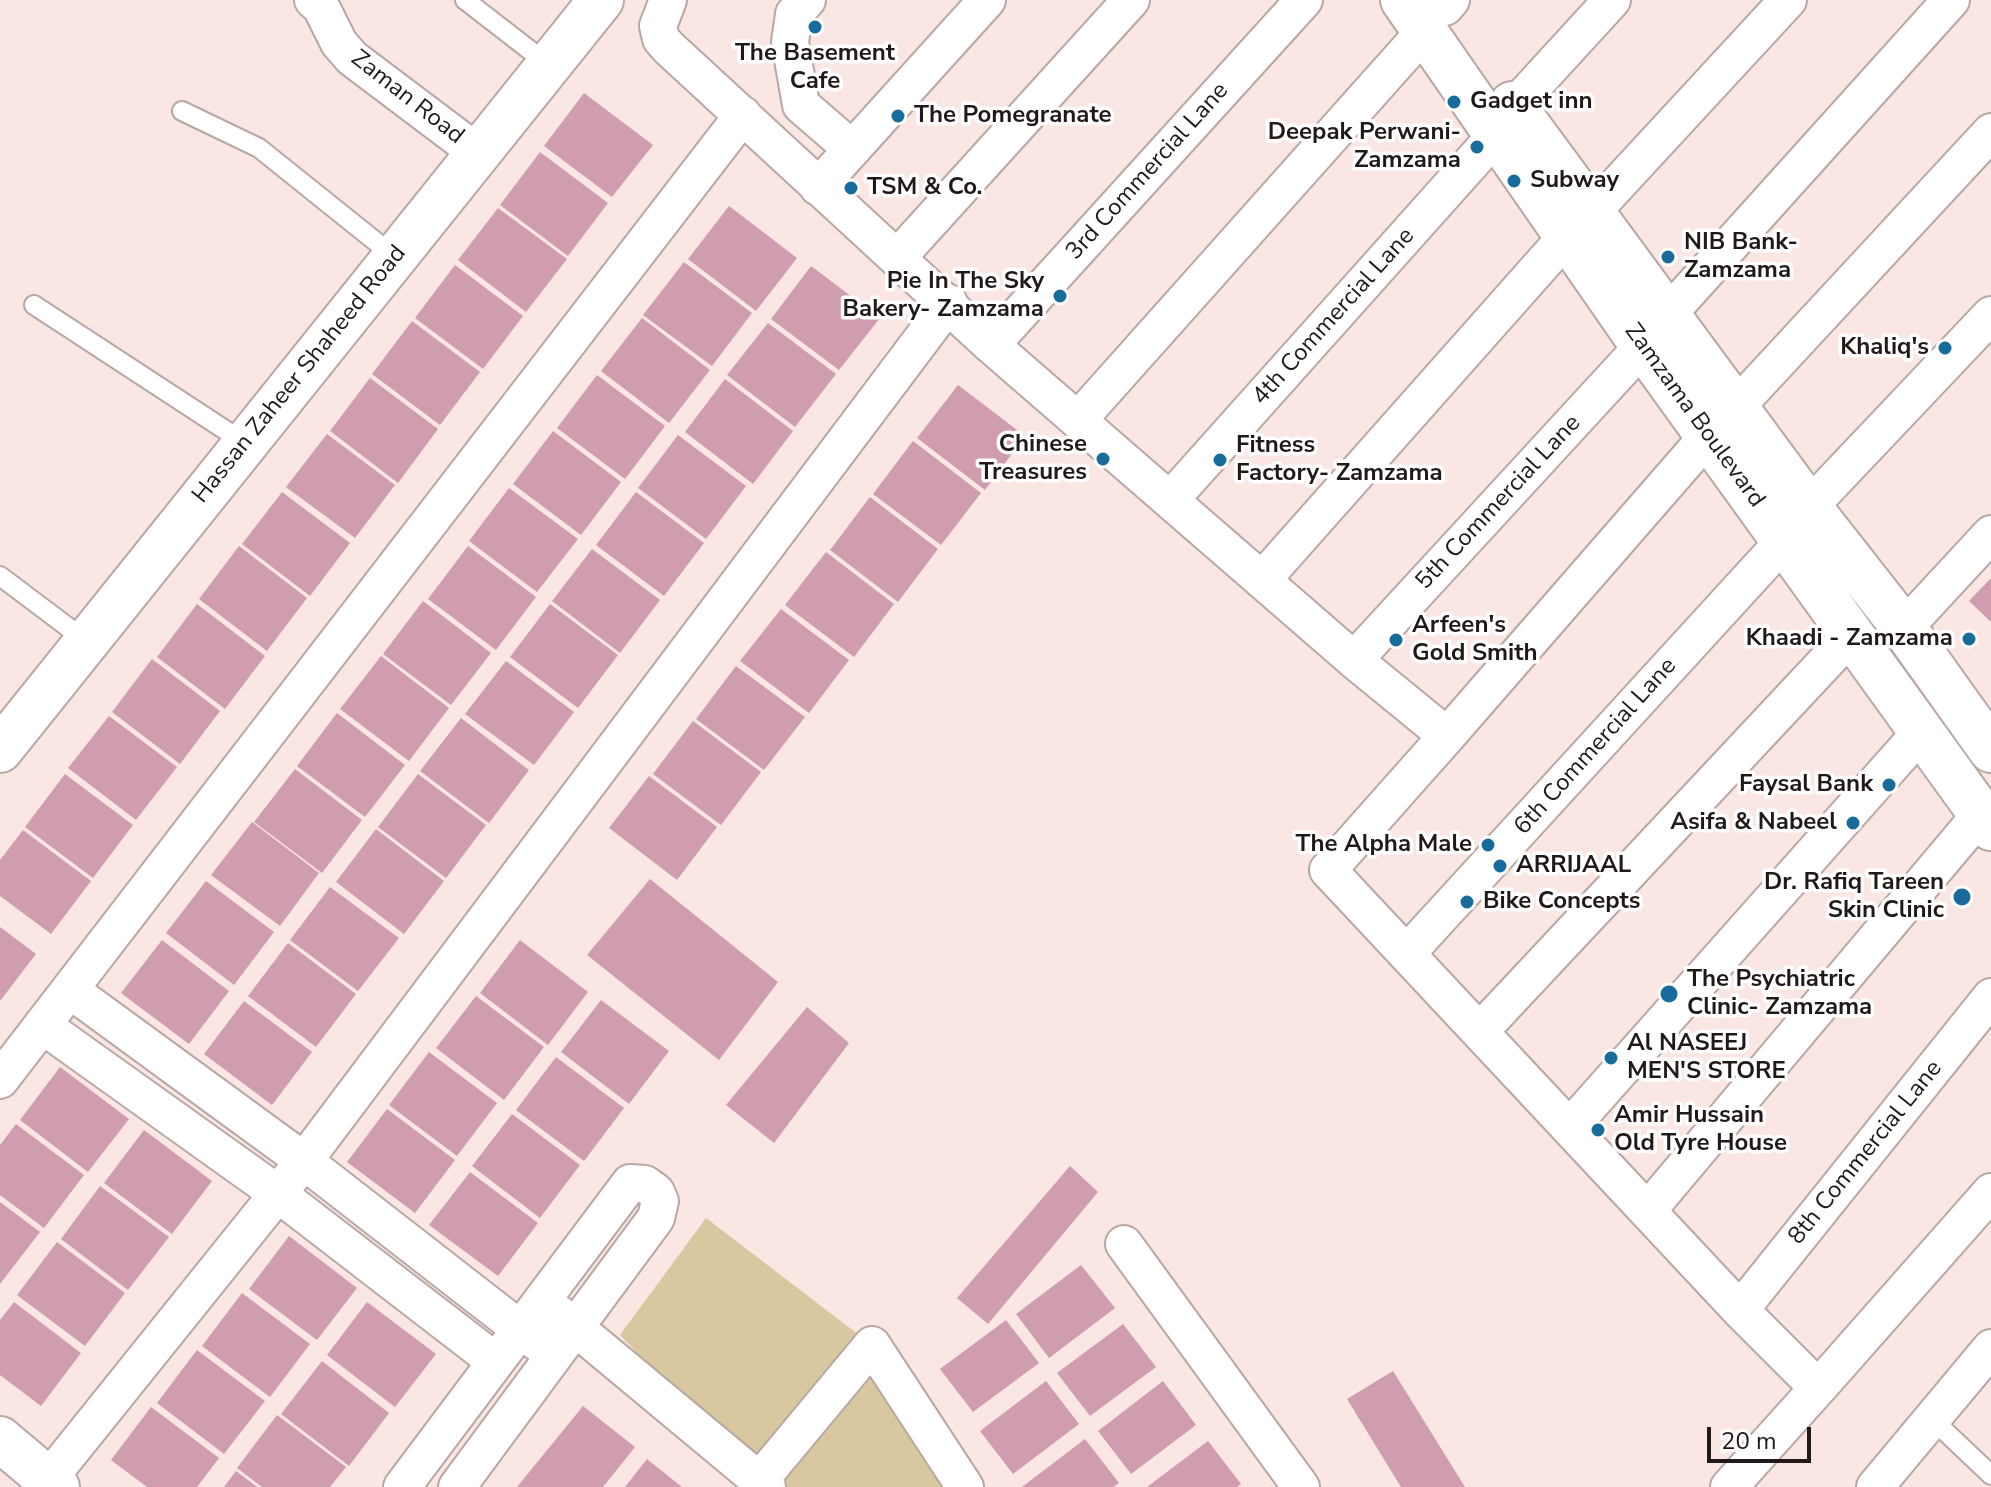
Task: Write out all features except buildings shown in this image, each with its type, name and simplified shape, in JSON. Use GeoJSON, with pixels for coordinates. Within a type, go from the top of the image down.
{"type":"FeatureCollection","features":[{"type":"Feature","properties":{"kind":"main road","name":"Hassan Zaheer Shaheed Road"},"geometry":{"type":"LineString","coordinates":[[0,750],[85,640],[601,0]]}},
{"type":"Feature","properties":{"kind":"main road","name":"Zamzama Boulevard"},"geometry":{"type":"LineString","coordinates":[[1433,7],[1506,120],[1796,524],[1852,634],[1986,821]]}},
{"type":"Feature","properties":{"kind":"main road","name":"Zamzama Boulevard"},"geometry":{"type":"LineString","coordinates":[[1796,524],[1904,628],[1991,750]]}},
{"type":"Feature","properties":{"kind":"main road"},"geometry":{"type":"LineString","coordinates":[[0,1439],[50,1485]]}},
{"type":"Feature","properties":{"kind":"street","name":"Zaman Road"},"geometry":{"type":"LineString","coordinates":[[313,0],[321,7],[339,43],[352,58],[478,153]]}},
{"type":"Feature","properties":{"kind":"street"},"geometry":{"type":"LineString","coordinates":[[807,0],[794,14],[790,42],[801,105],[852,149]]}},
{"type":"Feature","properties":{"kind":"street"},"geometry":{"type":"LineString","coordinates":[[818,187],[987,0]]}},
{"type":"Feature","properties":{"kind":"street"},"geometry":{"type":"LineString","coordinates":[[897,258],[1131,0]]}},
{"type":"Feature","properties":{"kind":"street","name":"3rd Commercial Lane"},"geometry":{"type":"LineString","coordinates":[[991,345],[1304,0]]}},
{"type":"Feature","properties":{"kind":"street","name":"4th Commercial Lane"},"geometry":{"type":"LineString","coordinates":[[1170,500],[1612,0]]}},
{"type":"Feature","properties":{"kind":"street"},"geometry":{"type":"LineString","coordinates":[[1262,580],[1580,223],[1788,0]]}},
{"type":"Feature","properties":{"kind":"street","name":"5th Commercial Lane"},"geometry":{"type":"LineString","coordinates":[[1354,660],[1656,330],[1951,0]]}},
{"type":"Feature","properties":{"kind":"street"},"geometry":{"type":"LineString","coordinates":[[664,7],[661,39],[818,187],[949,303],[991,345],[1354,660],[1447,736]]}},
{"type":"Feature","properties":{"kind":"street"},"geometry":{"type":"LineString","coordinates":[[1078,420],[1433,7]]}},
{"type":"Feature","properties":{"kind":"street"},"geometry":{"type":"LineString","coordinates":[[0,1080],[743,115]]}},
{"type":"Feature","properties":{"kind":"street"},"geometry":{"type":"LineString","coordinates":[[1818,1388],[1740,1310],[1571,1126],[1328,870],[1722,421],[1991,132]]}},
{"type":"Feature","properties":{"kind":"street"},"geometry":{"type":"LineString","coordinates":[[50,1485],[304,1161],[949,303]]}},
{"type":"Feature","properties":{"kind":"street","name":"6th Commercial Lane"},"geometry":{"type":"LineString","coordinates":[[1408,952],[1796,524],[1991,315]]}},
{"type":"Feature","properties":{"kind":"street"},"geometry":{"type":"LineString","coordinates":[[1904,628],[1991,534]]}},
{"type":"Feature","properties":{"kind":"street"},"geometry":{"type":"LineString","coordinates":[[1481,1030],[1852,634]]}},
{"type":"Feature","properties":{"kind":"street"},"geometry":{"type":"LineString","coordinates":[[1571,1126],[1922,731]]}},
{"type":"Feature","properties":{"kind":"street"},"geometry":{"type":"LineString","coordinates":[[1648,1210],[1986,821]]}},
{"type":"Feature","properties":{"kind":"street"},"geometry":{"type":"LineString","coordinates":[[70,990],[304,1161],[531,1316],[576,1328],[763,1484],[872,1345],[965,1487]]}},
{"type":"Feature","properties":{"kind":"street","name":"8th Commercial Lane"},"geometry":{"type":"LineString","coordinates":[[1740,1310],[1991,997]]}},
{"type":"Feature","properties":{"kind":"street"},"geometry":{"type":"LineString","coordinates":[[42,1025],[277,1193],[495,1361]]}},
{"type":"Feature","properties":{"kind":"street"},"geometry":{"type":"LineString","coordinates":[[419,1481],[495,1361],[630,1183],[638,1182],[656,1192],[660,1201],[656,1218],[457,1487]]}},
{"type":"Feature","properties":{"kind":"street"},"geometry":{"type":"LineString","coordinates":[[1729,1487],[1991,1192]]}},
{"type":"Feature","properties":{"kind":"street"},"geometry":{"type":"LineString","coordinates":[[1124,1244],[1301,1487]]}},
{"type":"Feature","properties":{"kind":"street"},"geometry":{"type":"LineString","coordinates":[[531,1316],[555,1356]]}},
{"type":"Feature","properties":{"kind":"street"},"geometry":{"type":"LineString","coordinates":[[1875,1487],[1991,1348]]}},
{"type":"Feature","properties":{"kind":"lane"},"geometry":{"type":"LineString","coordinates":[[465,0],[549,65]]}},
{"type":"Feature","properties":{"kind":"lane"},"geometry":{"type":"LineString","coordinates":[[182,111],[259,148],[395,257]]}},
{"type":"Feature","properties":{"kind":"lane"},"geometry":{"type":"LineString","coordinates":[[34,305],[245,443]]}},
{"type":"Feature","properties":{"kind":"lane"},"geometry":{"type":"LineString","coordinates":[[0,576],[85,640]]}},
{"type":"Feature","properties":{"kind":"lane"},"geometry":{"type":"LineString","coordinates":[[1932,1419],[1991,1475]]}},
{"type":"Feature","properties":{"kind":"shaded area"},"geometry":{"type":"Polygon","coordinates":[[[706,1218],[872,1345],[965,1487],[767,1487],[759,1481],[620,1335],[706,1218]]]}},
{"type":"Feature","properties":{"kind":"place","name":"The Basement Cafe"},"geometry":{"type":"Point","coordinates":[815,27]}},
{"type":"Feature","properties":{"kind":"place","name":"Gadget inn"},"geometry":{"type":"Point","coordinates":[1454,102]}},
{"type":"Feature","properties":{"kind":"place","name":"The Pomegranate"},"geometry":{"type":"Point","coordinates":[898,116]}},
{"type":"Feature","properties":{"kind":"place","name":"Deepak Perwani- Zamzama"},"geometry":{"type":"Point","coordinates":[1477,147]}},
{"type":"Feature","properties":{"kind":"place","name":"Subway"},"geometry":{"type":"Point","coordinates":[1514,181]}},
{"type":"Feature","properties":{"kind":"place","name":"TSM & Co."},"geometry":{"type":"Point","coordinates":[851,188]}},
{"type":"Feature","properties":{"kind":"place","name":"NIB Bank- Zamzama"},"geometry":{"type":"Point","coordinates":[1668,257]}},
{"type":"Feature","properties":{"kind":"place","name":"Pie In The Sky Bakery- Zamzama"},"geometry":{"type":"Point","coordinates":[1060,296]}},
{"type":"Feature","properties":{"kind":"place","name":"Khaliq's"},"geometry":{"type":"Point","coordinates":[1945,348]}},
{"type":"Feature","properties":{"kind":"place","name":"Chinese Treasures"},"geometry":{"type":"Point","coordinates":[1103,459]}},
{"type":"Feature","properties":{"kind":"place","name":"Fitness Factory- Zamzama"},"geometry":{"type":"Point","coordinates":[1220,460]}},
{"type":"Feature","properties":{"kind":"place","name":"Khaadi - Zamzama"},"geometry":{"type":"Point","coordinates":[1969,639]}},
{"type":"Feature","properties":{"kind":"place","name":"Arfeen's Gold Smith"},"geometry":{"type":"Point","coordinates":[1396,640]}},
{"type":"Feature","properties":{"kind":"place","name":"Faysal Bank"},"geometry":{"type":"Point","coordinates":[1889,785]}},
{"type":"Feature","properties":{"kind":"place","name":"Asifa & Nabeel"},"geometry":{"type":"Point","coordinates":[1853,823]}},
{"type":"Feature","properties":{"kind":"place","name":"The Alpha Male"},"geometry":{"type":"Point","coordinates":[1488,845]}},
{"type":"Feature","properties":{"kind":"place","name":"ARRIJAAL"},"geometry":{"type":"Point","coordinates":[1500,866]}},
{"type":"Feature","properties":{"kind":"place","name":"Dr. Rafiq Tareen Skin Clinic"},"geometry":{"type":"Point","coordinates":[1962,897]}},
{"type":"Feature","properties":{"kind":"place","name":"Bike Concepts"},"geometry":{"type":"Point","coordinates":[1467,902]}},
{"type":"Feature","properties":{"kind":"place","name":"The Psychiatric Clinic- Zamzama"},"geometry":{"type":"Point","coordinates":[1669,994]}},
{"type":"Feature","properties":{"kind":"place","name":"Al NASEEJ MEN'S STORE"},"geometry":{"type":"Point","coordinates":[1611,1058]}},
{"type":"Feature","properties":{"kind":"place","name":"Amir Hussain Old Tyre House"},"geometry":{"type":"Point","coordinates":[1598,1130]}}]}
